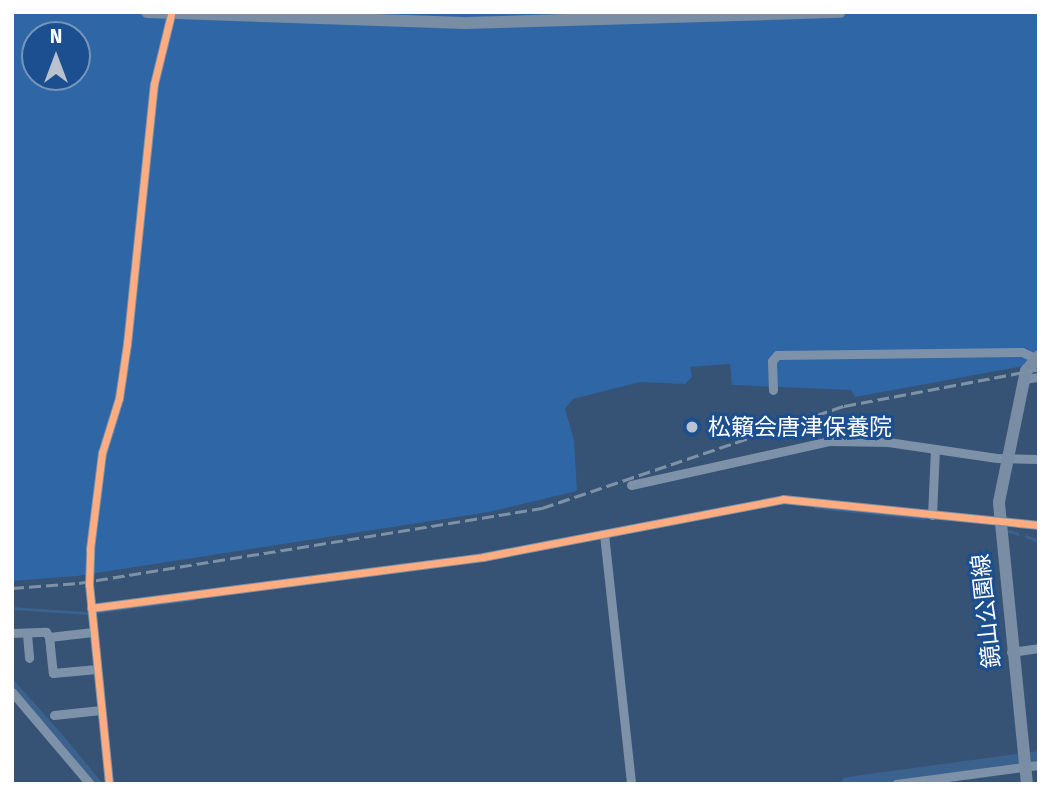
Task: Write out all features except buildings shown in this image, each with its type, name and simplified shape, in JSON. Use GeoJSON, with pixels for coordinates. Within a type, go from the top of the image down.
{"type":"FeatureCollection","features":[{"type":"Feature","properties":{"kind":"main road"},"geometry":{"type":"LineString","coordinates":[[147,12],[479,23],[840,12]]}},
{"type":"Feature","properties":{"kind":"main road","name":"鏡山公園線"},"geometry":{"type":"LineString","coordinates":[[1027,784],[1029,764],[1012,652],[999,521],[1007,457],[1024,379],[1037,357]]}},
{"type":"Feature","properties":{"kind":"street"},"geometry":{"type":"LineString","coordinates":[[109,784],[91,612],[94,505],[106,433],[121,384],[154,84],[171,14]]}},
{"type":"Feature","properties":{"kind":"street"},"geometry":{"type":"LineString","coordinates":[[773,390],[772,361],[777,355],[1022,352],[1037,357]]}},
{"type":"Feature","properties":{"kind":"street"},"geometry":{"type":"LineString","coordinates":[[1024,379],[1039,377]]}},
{"type":"Feature","properties":{"kind":"street"},"geometry":{"type":"LineString","coordinates":[[631,485],[830,441],[1039,459]]}},
{"type":"Feature","properties":{"kind":"street"},"geometry":{"type":"LineString","coordinates":[[932,515],[935,449]]}},
{"type":"Feature","properties":{"kind":"street"},"geometry":{"type":"LineString","coordinates":[[91,612],[483,557],[604,537],[782,499],[1039,525]]}},
{"type":"Feature","properties":{"kind":"street"},"geometry":{"type":"LineString","coordinates":[[604,537],[631,784]]}},
{"type":"Feature","properties":{"kind":"street"},"geometry":{"type":"LineString","coordinates":[[12,633],[46,632],[49,637],[52,673],[97,669]]}},
{"type":"Feature","properties":{"kind":"street"},"geometry":{"type":"LineString","coordinates":[[49,637],[93,632]]}},
{"type":"Feature","properties":{"kind":"street"},"geometry":{"type":"LineString","coordinates":[[27,634],[29,658]]}},
{"type":"Feature","properties":{"kind":"street"},"geometry":{"type":"LineString","coordinates":[[1012,652],[1039,648]]}},
{"type":"Feature","properties":{"kind":"street"},"geometry":{"type":"LineString","coordinates":[[12,692],[90,784]]}},
{"type":"Feature","properties":{"kind":"street"},"geometry":{"type":"LineString","coordinates":[[54,715],[101,710]]}},
{"type":"Feature","properties":{"kind":"street"},"geometry":{"type":"LineString","coordinates":[[896,784],[1029,764]]}},
{"type":"Feature","properties":{"kind":"shaded area"},"geometry":{"type":"Polygon","coordinates":[[[12,12],[1039,12],[1039,363],[855,397],[851,390],[732,385],[730,364],[690,367],[692,377],[685,384],[640,382],[573,399],[565,409],[574,440],[577,491],[489,512],[77,576],[12,581],[12,12]]]}},
{"type":"Feature","properties":{"kind":"shaded area"},"geometry":{"type":"Polygon","coordinates":[[[12,678],[103,784],[94,784],[12,688],[12,678]]]}},
{"type":"Feature","properties":{"kind":"waterway"},"geometry":{"type":"LineString","coordinates":[[815,507],[923,518]]}},
{"type":"Feature","properties":{"kind":"waterway"},"geometry":{"type":"LineString","coordinates":[[1009,531],[1018,534]]}},
{"type":"Feature","properties":{"kind":"waterway"},"geometry":{"type":"LineString","coordinates":[[1026,536],[1039,541]]}},
{"type":"Feature","properties":{"kind":"waterway"},"geometry":{"type":"LineString","coordinates":[[12,608],[87,613],[193,599]]}},
{"type":"Feature","properties":{"kind":"waterway"},"geometry":{"type":"LineString","coordinates":[[848,784],[1039,758]]}},
{"type":"Feature","properties":{"kind":"railway"},"geometry":{"type":"LineString","coordinates":[[12,588],[79,583],[542,508],[844,406],[1039,369]]}},
{"type":"Feature","properties":{"kind":"cycle path"},"geometry":{"type":"LineString","coordinates":[[109,784],[89,585],[90,549],[102,453],[119,398],[127,344],[154,84],[171,14]]}},
{"type":"Feature","properties":{"kind":"cycle path"},"geometry":{"type":"LineString","coordinates":[[91,608],[483,557],[783,499],[1039,525]]}},
{"type":"Feature","properties":{"kind":"place","name":"松籟会唐津保養院"},"geometry":{"type":"Point","coordinates":[692,427]}}]}
